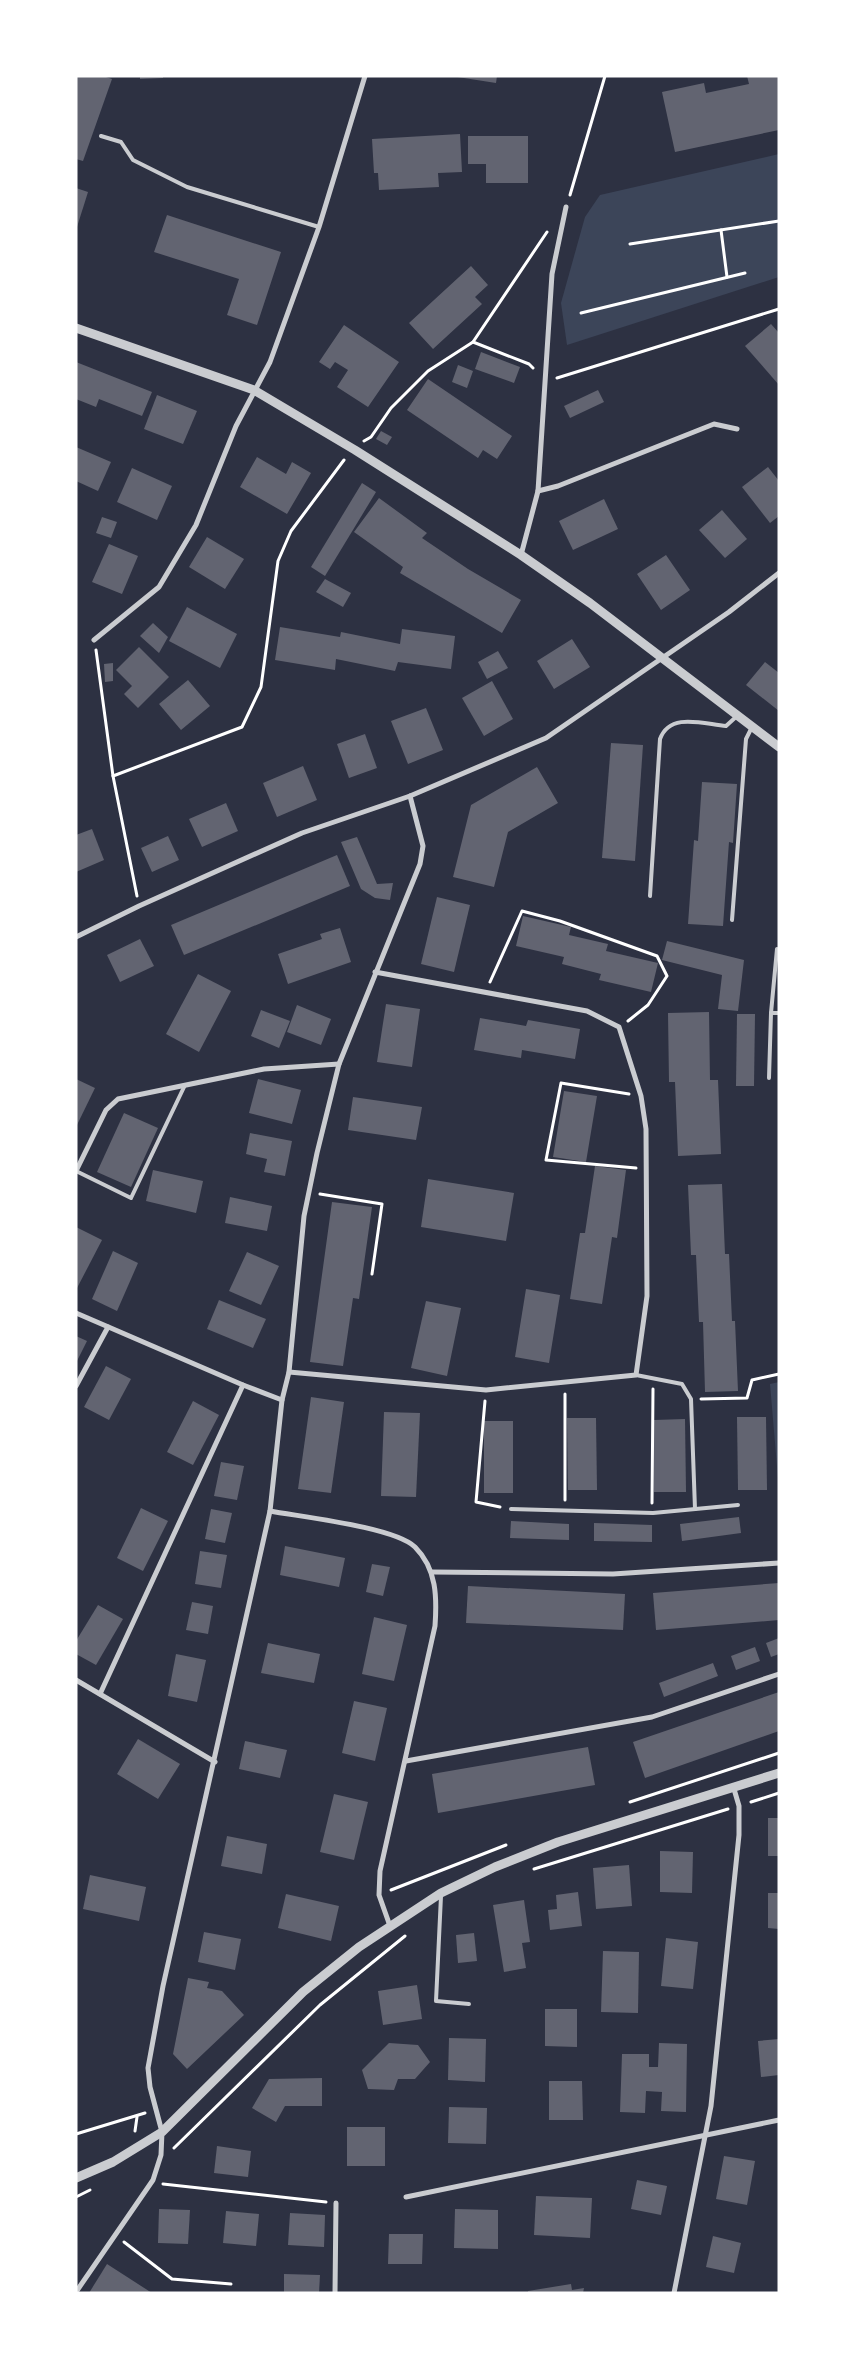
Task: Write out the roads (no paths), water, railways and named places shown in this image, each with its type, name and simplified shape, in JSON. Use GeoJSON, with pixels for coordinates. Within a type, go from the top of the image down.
{"type":"FeatureCollection","features":[{"type":"Feature","properties":{"kind":"street"},"geometry":{"type":"LineString","coordinates":[[94,640],[159,587],[196,525],[236,426],[270,362],[319,227],[365,76]]}},
{"type":"Feature","properties":{"kind":"street"},"geometry":{"type":"LineString","coordinates":[[521,555],[538,491],[552,274],[566,207]]}},
{"type":"Feature","properties":{"kind":"street"},"geometry":{"type":"LineString","coordinates":[[76,328],[254,390],[352,448],[521,555],[590,603],[779,747]]}},
{"type":"Feature","properties":{"kind":"street"},"geometry":{"type":"LineString","coordinates":[[538,491],[558,486],[714,424],[737,429]]}},
{"type":"Feature","properties":{"kind":"street"},"geometry":{"type":"LineString","coordinates":[[76,937],[139,906],[302,833],[410,796],[546,738],[728,612],[779,573]]}},
{"type":"Feature","properties":{"kind":"street"},"geometry":{"type":"LineString","coordinates":[[76,2292],[153,2180],[160,2155],[162,2132],[150,2087],[148,2068],[163,1986],[215,1762],[270,1511],[282,1400],[289,1372],[304,1216],[321,1130],[339,1064],[420,864],[422,846],[410,796]]}},
{"type":"Feature","properties":{"kind":"street"},"geometry":{"type":"LineString","coordinates":[[289,1372],[486,1390],[636,1375],[647,1296],[646,1130],[641,1096],[620,1027],[587,1011],[375,972]]}},
{"type":"Feature","properties":{"kind":"street"},"geometry":{"type":"LineString","coordinates":[[76,1171],[106,1110],[118,1100],[264,1069],[339,1064]]}},
{"type":"Feature","properties":{"kind":"street"},"geometry":{"type":"LineString","coordinates":[[76,1313],[243,1386],[282,1400]]}},
{"type":"Feature","properties":{"kind":"street"},"geometry":{"type":"LineString","coordinates":[[76,1386],[108,1327]]}},
{"type":"Feature","properties":{"kind":"street"},"geometry":{"type":"LineString","coordinates":[[100,1694],[243,1386]]}},
{"type":"Feature","properties":{"kind":"street"},"geometry":{"type":"LineString","coordinates":[[270,1511],[383,1532],[414,1547],[432,1572],[438,1598],[435,1626],[380,1872],[379,1895],[390,1926]]}},
{"type":"Feature","properties":{"kind":"street"},"geometry":{"type":"LineString","coordinates":[[432,1572],[613,1574],[779,1563]]}},
{"type":"Feature","properties":{"kind":"street"},"geometry":{"type":"LineString","coordinates":[[406,1761],[652,1716],[779,1674]]}},
{"type":"Feature","properties":{"kind":"street"},"geometry":{"type":"LineString","coordinates":[[76,1680],[215,1762]]}},
{"type":"Feature","properties":{"kind":"street"},"geometry":{"type":"LineString","coordinates":[[76,2178],[114,2162],[162,2132],[303,1992],[359,1947],[441,1893],[495,1867],[558,1842],[734,1789],[779,1773]]}},
{"type":"Feature","properties":{"kind":"street"},"geometry":{"type":"LineString","coordinates":[[674,2293],[711,2106],[739,1836],[739,1806],[734,1789]]}},
{"type":"Feature","properties":{"kind":"street"},"geometry":{"type":"LineString","coordinates":[[406,2197],[779,2120]]}},
{"type":"Feature","properties":{"kind":"street"},"geometry":{"type":"LineString","coordinates":[[335,2293],[336,2203]]}},
{"type":"Feature","properties":{"kind":"lane"},"geometry":{"type":"LineString","coordinates":[[101,136],[120,142],[133,160],[187,187],[319,227]]}},
{"type":"Feature","properties":{"kind":"lane"},"geometry":{"type":"LineString","coordinates":[[650,896],[660,739],[663,731],[672,724],[681,721],[726,726],[737,715]]}},
{"type":"Feature","properties":{"kind":"lane"},"geometry":{"type":"LineString","coordinates":[[732,920],[746,740],[752,727]]}},
{"type":"Feature","properties":{"kind":"lane"},"geometry":{"type":"LineString","coordinates":[[769,1078],[771,1013],[777,949]]}},
{"type":"Feature","properties":{"kind":"lane"},"geometry":{"type":"LineString","coordinates":[[771,1013],[779,1012]]}},
{"type":"Feature","properties":{"kind":"lane"},"geometry":{"type":"LineString","coordinates":[[76,1171],[131,1198],[185,1085]]}},
{"type":"Feature","properties":{"kind":"lane"},"geometry":{"type":"LineString","coordinates":[[636,1375],[682,1384],[691,1399],[694,1509]]}},
{"type":"Feature","properties":{"kind":"lane"},"geometry":{"type":"LineString","coordinates":[[511,1509],[651,1513],[738,1505]]}},
{"type":"Feature","properties":{"kind":"lane"},"geometry":{"type":"LineString","coordinates":[[441,1893],[436,2001],[469,2004]]}}]}
